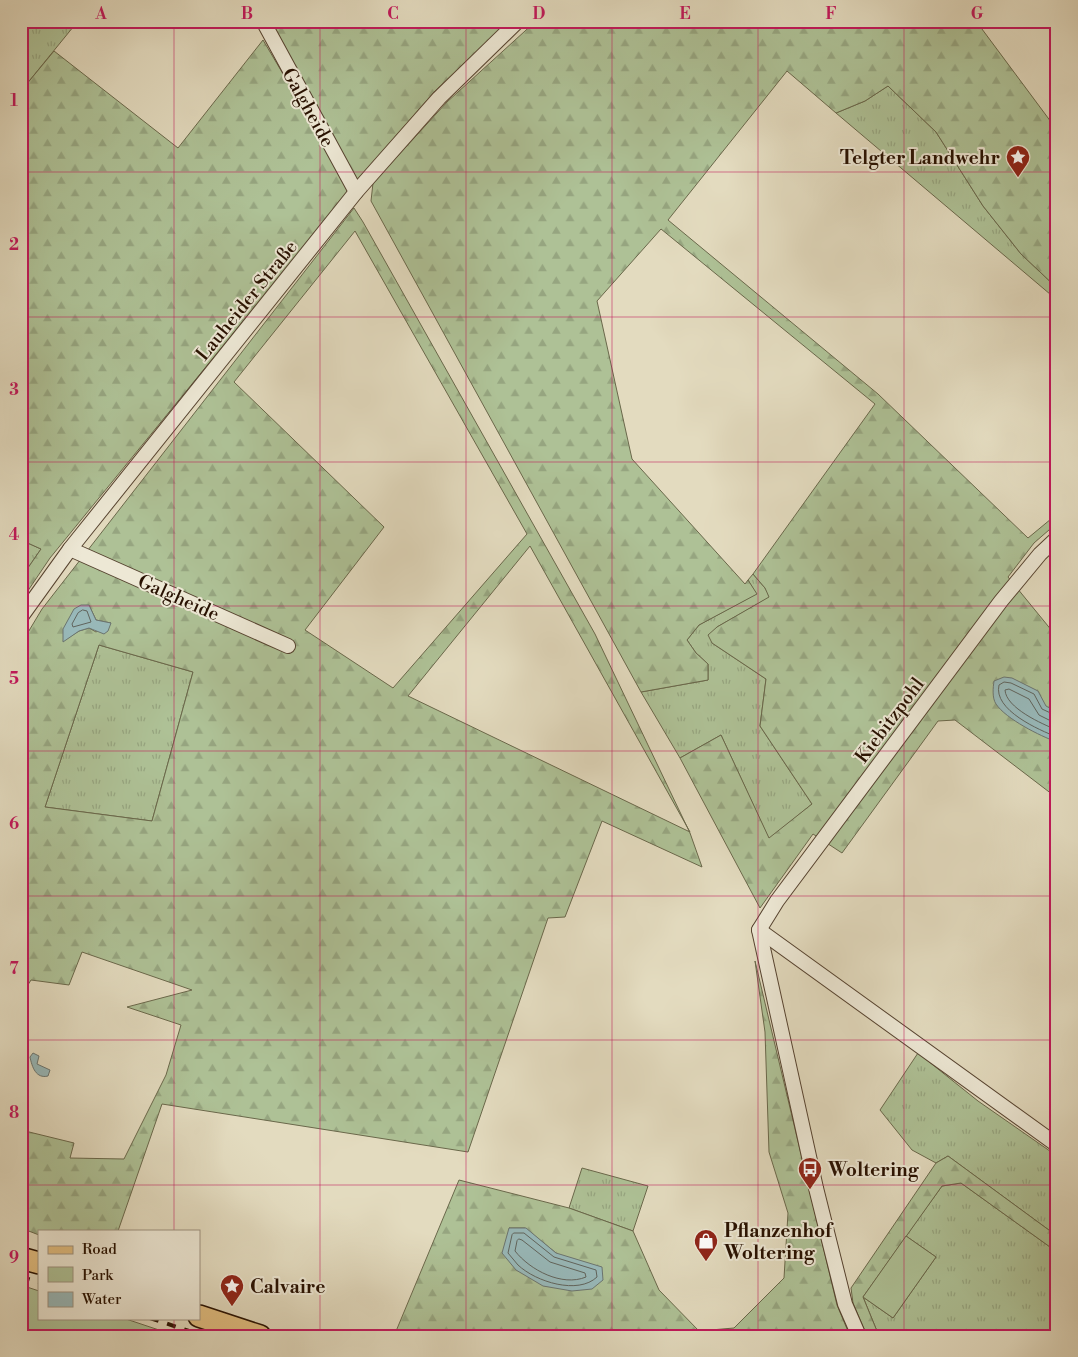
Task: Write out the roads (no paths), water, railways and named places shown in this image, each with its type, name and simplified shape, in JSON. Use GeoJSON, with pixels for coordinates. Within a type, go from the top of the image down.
{"type":"FeatureCollection","features":[{"type":"Feature","properties":{"kind":"main road"},"geometry":{"type":"LineString","coordinates":[[21,1258],[38,1263]]}},
{"type":"Feature","properties":{"kind":"main road"},"geometry":{"type":"LineString","coordinates":[[200,1316],[260,1336]]}},
{"type":"Feature","properties":{"kind":"street","name":"Galgheide"},"geometry":{"type":"LineString","coordinates":[[262,21],[356,192]]}},
{"type":"Feature","properties":{"kind":"street","name":"Lauheider Straße"},"geometry":{"type":"LineString","coordinates":[[21,618],[70,549],[356,192],[439,98],[518,21]]}},
{"type":"Feature","properties":{"kind":"street","name":"Kiebitzpohl"},"geometry":{"type":"LineString","coordinates":[[759,930],[777,901],[1000,601],[1040,554],[1057,538]]}},
{"type":"Feature","properties":{"kind":"street","name":"Galgheide"},"geometry":{"type":"LineString","coordinates":[[70,549],[288,646]]}},
{"type":"Feature","properties":{"kind":"street"},"geometry":{"type":"LineString","coordinates":[[759,930],[1057,1145]]}},
{"type":"Feature","properties":{"kind":"street"},"geometry":{"type":"LineString","coordinates":[[759,930],[816,1188],[845,1304],[859,1336]]}},
{"type":"Feature","properties":{"kind":"water"},"geometry":{"type":"Polygon","coordinates":[[[81,605],[89,605],[96,620],[111,623],[108,631],[104,634],[89,628],[79,631],[63,642],[63,629],[74,609],[81,605]]]}},
{"type":"Feature","properties":{"kind":"water"},"geometry":{"type":"Polygon","coordinates":[[[1004,677],[1012,678],[1038,691],[1046,706],[1057,712],[1057,742],[1015,721],[996,704],[993,696],[994,681],[1004,677]]]}},
{"type":"Feature","properties":{"kind":"water"},"geometry":{"type":"Polygon","coordinates":[[[33,1053],[39,1056],[37,1064],[50,1070],[48,1076],[40,1076],[35,1071],[30,1057],[33,1053]]]}},
{"type":"Feature","properties":{"kind":"water"},"geometry":{"type":"Polygon","coordinates":[[[509,1228],[526,1228],[556,1253],[602,1267],[603,1280],[592,1289],[572,1291],[543,1286],[516,1270],[502,1253],[509,1228]]]}},
{"type":"Feature","properties":{"kind":"railway"},"geometry":{"type":"LineString","coordinates":[[21,1277],[38,1282]]}},
{"type":"Feature","properties":{"kind":"railway"},"geometry":{"type":"LineString","coordinates":[[156,1320],[204,1336]]}},
{"type":"Feature","properties":{"kind":"place","name":"Telgter Landwehr"},"geometry":{"type":"Point","coordinates":[1018,178]}},
{"type":"Feature","properties":{"kind":"place","name":"Woltering"},"geometry":{"type":"Point","coordinates":[810,1190]}},
{"type":"Feature","properties":{"kind":"place","name":"Pflanzenhof Woltering"},"geometry":{"type":"Point","coordinates":[706,1262]}},
{"type":"Feature","properties":{"kind":"place","name":"Calvaire"},"geometry":{"type":"Point","coordinates":[232,1307]}}]}
